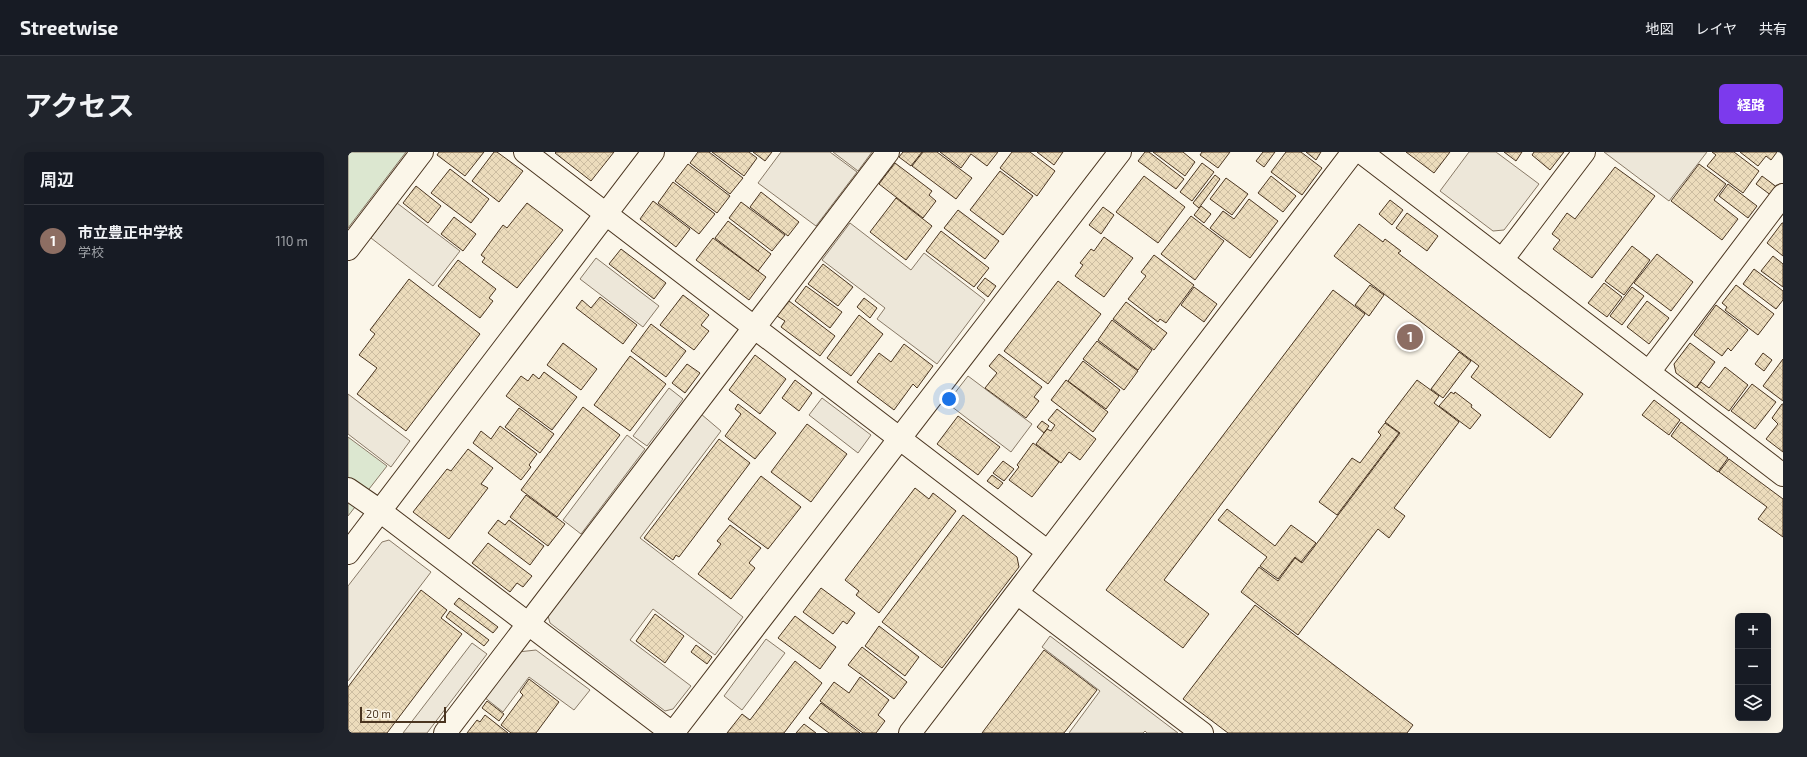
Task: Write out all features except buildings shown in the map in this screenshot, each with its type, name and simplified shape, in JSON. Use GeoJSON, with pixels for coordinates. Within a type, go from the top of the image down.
{"type":"FeatureCollection","features":[{"type":"Feature","properties":{"kind":"street"},"geometry":{"type":"LineString","coordinates":[[348,249],[422,152]]}},
{"type":"Feature","properties":{"kind":"street"},"geometry":{"type":"LineString","coordinates":[[525,152],[1048,552]]}},
{"type":"Feature","properties":{"kind":"street"},"geometry":{"type":"LineString","coordinates":[[348,553],[653,152]]}},
{"type":"Feature","properties":{"kind":"street"},"geometry":{"type":"LineString","coordinates":[[446,733],[888,152]]}},
{"type":"Feature","properties":{"kind":"street"},"geometry":{"type":"LineString","coordinates":[[348,489],[380,511],[673,733],[901,439],[1120,152]]}},
{"type":"Feature","properties":{"kind":"street"},"geometry":{"type":"LineString","coordinates":[[910,733],[1353,152]]}},
{"type":"Feature","properties":{"kind":"street"},"geometry":{"type":"LineString","coordinates":[[1361,152],[1783,475]]}},
{"type":"Feature","properties":{"kind":"street"},"geometry":{"type":"LineString","coordinates":[[1502,260],[1584,152]]}},
{"type":"Feature","properties":{"kind":"street"},"geometry":{"type":"LineString","coordinates":[[1649,372],[1783,196]]}},
{"type":"Feature","properties":{"kind":"street"},"geometry":{"type":"LineString","coordinates":[[1017,593],[1202,733]]}},
{"type":"Feature","properties":{"kind":"green space"},"geometry":{"type":"Polygon","coordinates":[[[348,152],[406,152],[348,228],[348,152]]]}},
{"type":"Feature","properties":{"kind":"green space"},"geometry":{"type":"Polygon","coordinates":[[[348,437],[387,466],[348,516],[348,437]]]}},
{"type":"Feature","properties":{"kind":"shaded area"},"geometry":{"type":"Polygon","coordinates":[[[781,152],[830,152],[857,172],[816,226],[758,183],[781,152]]]}},
{"type":"Feature","properties":{"kind":"shaded area"},"geometry":{"type":"Polygon","coordinates":[[[833,152],[872,152],[858,171],[833,152]]]}},
{"type":"Feature","properties":{"kind":"shaded area"},"geometry":{"type":"Polygon","coordinates":[[[1469,152],[1496,152],[1539,184],[1504,230],[1493,231],[1440,191],[1469,152]]]}},
{"type":"Feature","properties":{"kind":"shaded area"},"geometry":{"type":"Polygon","coordinates":[[[1604,152],[1707,152],[1669,201],[1604,152]]]}},
{"type":"Feature","properties":{"kind":"shaded area"},"geometry":{"type":"Polygon","coordinates":[[[397,203],[460,251],[433,286],[371,238],[397,203]]]}},
{"type":"Feature","properties":{"kind":"shaded area"},"geometry":{"type":"Polygon","coordinates":[[[850,223],[911,270],[924,253],[985,300],[937,364],[877,319],[885,308],[822,260],[850,223]]]}},
{"type":"Feature","properties":{"kind":"shaded area"},"geometry":{"type":"Polygon","coordinates":[[[596,258],[659,306],[643,327],[580,279],[596,258]]]}},
{"type":"Feature","properties":{"kind":"shaded area"},"geometry":{"type":"Polygon","coordinates":[[[968,376],[1032,424],[1011,452],[947,403],[968,376]]]}},
{"type":"Feature","properties":{"kind":"shaded area"},"geometry":{"type":"Polygon","coordinates":[[[669,388],[683,399],[647,446],[633,436],[669,388]]]}},
{"type":"Feature","properties":{"kind":"shaded area"},"geometry":{"type":"Polygon","coordinates":[[[348,394],[410,441],[391,467],[348,434],[348,394]]]}},
{"type":"Feature","properties":{"kind":"shaded area"},"geometry":{"type":"Polygon","coordinates":[[[822,398],[871,435],[858,453],[809,415],[822,398]]]}},
{"type":"Feature","properties":{"kind":"shaded area"},"geometry":{"type":"Polygon","coordinates":[[[701,414],[721,431],[640,538],[743,617],[715,655],[653,609],[630,640],[691,686],[673,709],[665,711],[550,623],[548,616],[701,414]]]}},
{"type":"Feature","properties":{"kind":"shaded area"},"geometry":{"type":"Polygon","coordinates":[[[627,435],[645,449],[581,534],[563,520],[627,435]]]}},
{"type":"Feature","properties":{"kind":"shaded area"},"geometry":{"type":"Polygon","coordinates":[[[389,540],[431,572],[348,681],[348,586],[382,542],[389,540]]]}},
{"type":"Feature","properties":{"kind":"shaded area"},"geometry":{"type":"Polygon","coordinates":[[[1050,636],[1178,733],[1147,733],[1145,731],[1143,733],[1069,733],[1100,691],[1042,647],[1050,636]]]}},
{"type":"Feature","properties":{"kind":"shaded area"},"geometry":{"type":"Polygon","coordinates":[[[766,639],[785,653],[742,710],[724,696],[766,639]]]}},
{"type":"Feature","properties":{"kind":"shaded area"},"geometry":{"type":"Polygon","coordinates":[[[472,643],[487,654],[427,733],[403,733],[472,643]]]}},
{"type":"Feature","properties":{"kind":"shaded area"},"geometry":{"type":"Polygon","coordinates":[[[536,650],[590,690],[574,710],[529,677],[503,712],[484,697],[518,652],[536,650]]]}},
{"type":"Feature","properties":{"kind":"place","name":"市立豊正中学校"},"geometry":{"type":"Point","coordinates":[1410,337]}}]}
